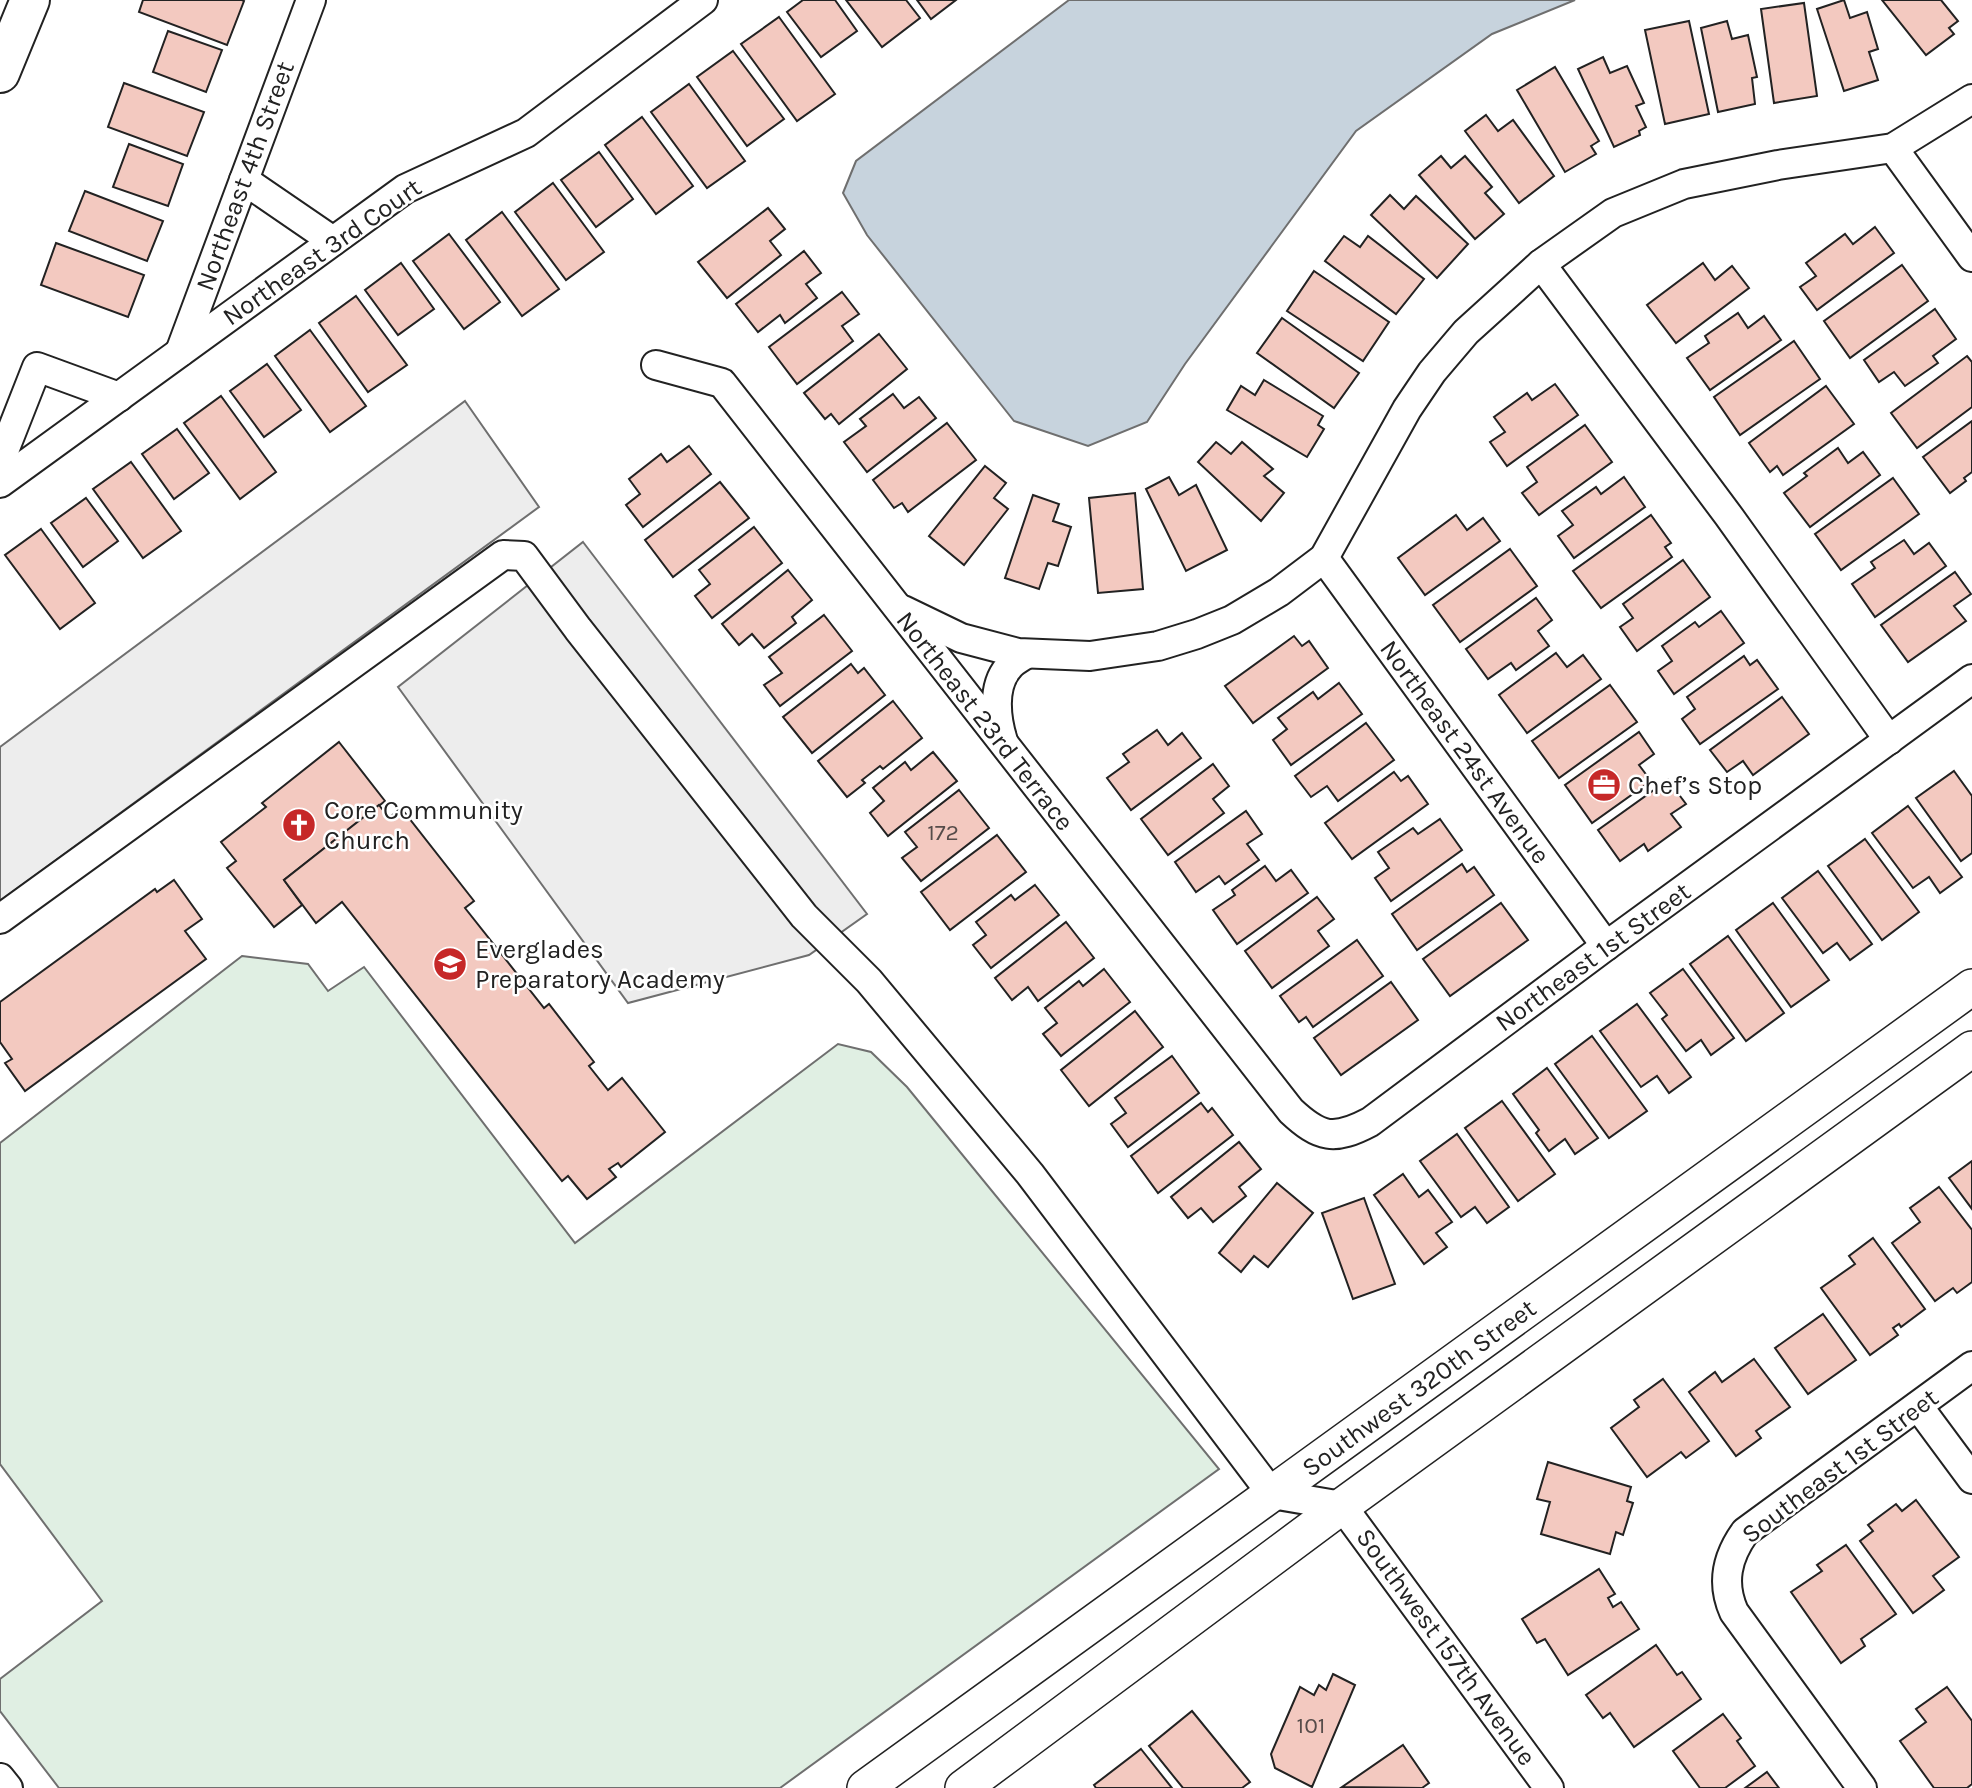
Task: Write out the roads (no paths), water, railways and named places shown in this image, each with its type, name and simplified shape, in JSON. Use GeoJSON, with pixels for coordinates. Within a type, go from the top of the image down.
{"type":"FeatureCollection","features":[{"type":"Feature","properties":{"kind":"highway"},"geometry":{"type":"LineString","coordinates":[[0,73],[30,0]]}},
{"type":"Feature","properties":{"kind":"street","name":"Northeast 4th Street"},"geometry":{"type":"LineString","coordinates":[[180,352],[311,0]]}},
{"type":"Feature","properties":{"kind":"street","name":"Northeast 3rd Court"},"geometry":{"type":"LineString","coordinates":[[0,483],[405,189],[526,133],[703,0]]}},
{"type":"Feature","properties":{"kind":"street"},"geometry":{"type":"LineString","coordinates":[[895,607],[961,638],[1026,653],[1090,656],[1158,646],[1232,620],[1279,592],[1324,558],[1400,421],[1432,372],[1466,332],[1541,264],[1613,214],[1684,184],[1778,165],[1893,148],[1972,99]]}},
{"type":"Feature","properties":{"kind":"street"},"geometry":{"type":"LineString","coordinates":[[1893,148],[1972,257]]}},
{"type":"Feature","properties":{"kind":"street"},"geometry":{"type":"LineString","coordinates":[[244,180],[333,241]]}},
{"type":"Feature","properties":{"kind":"street"},"geometry":{"type":"LineString","coordinates":[[1541,264],[1728,515],[1889,740]]}},
{"type":"Feature","properties":{"kind":"street","name":"Northeast 23rd Terrace"},"geometry":{"type":"LineString","coordinates":[[656,365],[722,383],[1291,1111]]}},
{"type":"Feature","properties":{"kind":"street"},"geometry":{"type":"LineString","coordinates":[[0,461],[37,367],[119,397]]}},
{"type":"Feature","properties":{"kind":"street"},"geometry":{"type":"LineString","coordinates":[[0,919],[503,555],[524,556],[578,629],[804,916],[869,981],[1030,1174],[1272,1494],[1342,1506]]}},
{"type":"Feature","properties":{"kind":"street","name":"Northeast 24st Avenue"},"geometry":{"type":"LineString","coordinates":[[1324,558],[1606,946]]}},
{"type":"Feature","properties":{"kind":"street"},"geometry":{"type":"LineString","coordinates":[[1009,753],[1002,739],[999,722],[997,704],[1000,680],[1009,666],[1026,653]]}},
{"type":"Feature","properties":{"kind":"street","name":"Northeast 1st Street"},"geometry":{"type":"LineString","coordinates":[[1291,1111],[1322,1133],[1345,1134],[1370,1122],[1972,679]]}},
{"type":"Feature","properties":{"kind":"street","name":"Southwest 320th Street"},"geometry":{"type":"LineString","coordinates":[[865,1788],[1972,987]]}},
{"type":"Feature","properties":{"kind":"street","name":"Southwest 320th Street"},"geometry":{"type":"LineString","coordinates":[[963,1788],[1342,1506],[1972,1049]]}},
{"type":"Feature","properties":{"kind":"street","name":"Southeast 1st Street"},"geometry":{"type":"LineString","coordinates":[[1863,1788],[1734,1612],[1728,1600],[1726,1578],[1732,1552],[1745,1532],[1972,1366]]}},
{"type":"Feature","properties":{"kind":"street"},"geometry":{"type":"LineString","coordinates":[[1918,1406],[1972,1479]]}},
{"type":"Feature","properties":{"kind":"street","name":"Southwest 157th Avenue"},"geometry":{"type":"LineString","coordinates":[[1342,1506],[1549,1788]]}},
{"type":"Feature","properties":{"kind":"street"},"geometry":{"type":"LineString","coordinates":[[0,1778],[8,1788]]}},
{"type":"Feature","properties":{"kind":"place","name":"Chef’s Stop"},"geometry":{"type":"Point","coordinates":[1604,785]}},
{"type":"Feature","properties":{"kind":"place","name":"Core Community Church"},"geometry":{"type":"Point","coordinates":[299,825]}},
{"type":"Feature","properties":{"kind":"place","name":"Everglades Preparatory Academy"},"geometry":{"type":"Point","coordinates":[450,964]}}]}
